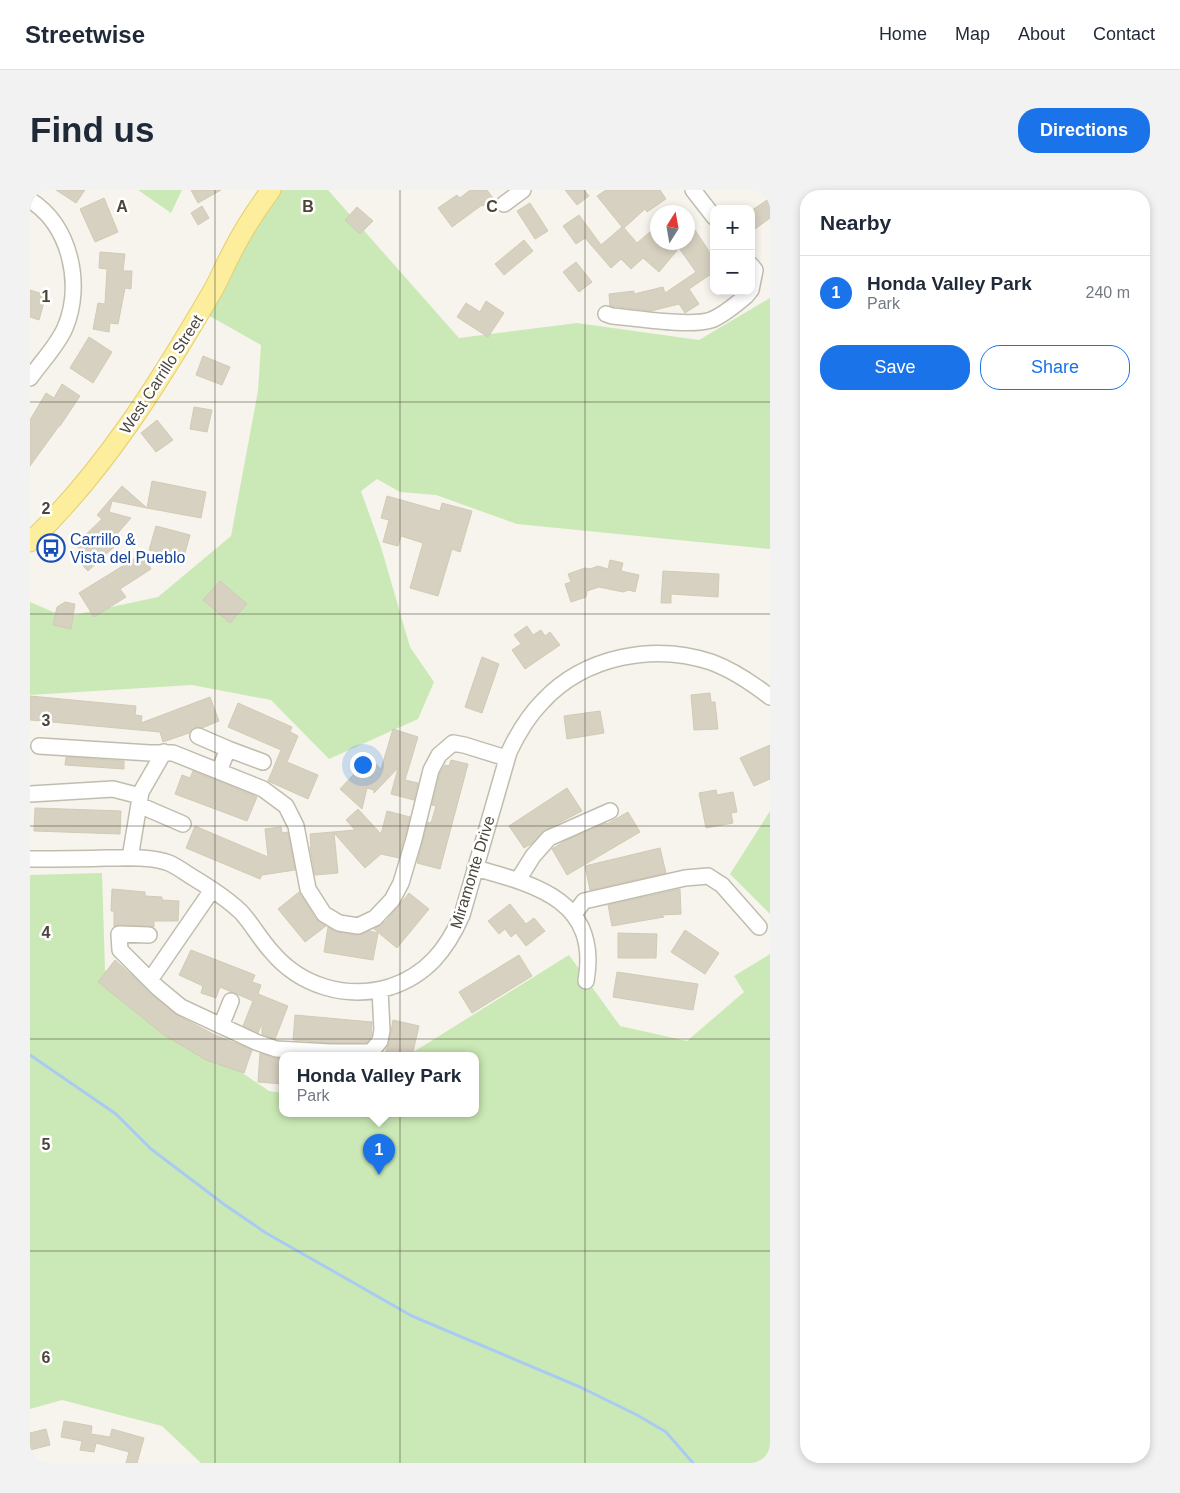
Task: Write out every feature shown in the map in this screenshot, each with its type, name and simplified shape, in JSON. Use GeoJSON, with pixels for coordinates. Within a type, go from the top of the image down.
{"type":"FeatureCollection","features":[{"type":"Feature","properties":{"kind":"main road","name":"West Carrillo Street"},"geometry":{"type":"LineString","coordinates":[[30,542],[82,488],[117,442],[157,383],[217,284],[231,254],[248,225],[271,190]]}},
{"type":"Feature","properties":{"kind":"street"},"geometry":{"type":"LineString","coordinates":[[504,204],[523,190]]}},
{"type":"Feature","properties":{"kind":"street"},"geometry":{"type":"LineString","coordinates":[[693,190],[710,212]]}},
{"type":"Feature","properties":{"kind":"street"},"geometry":{"type":"LineString","coordinates":[[30,200],[44,213],[62,238],[68,251],[74,282],[72,305],[66,327],[59,340],[33,369]]}},
{"type":"Feature","properties":{"kind":"street"},"geometry":{"type":"LineString","coordinates":[[606,314],[670,321],[704,322],[714,319],[747,295]]}},
{"type":"Feature","properties":{"kind":"street","name":"Miramonte Drive"},"geometry":{"type":"LineString","coordinates":[[30,859],[130,858],[169,863],[212,890],[240,912],[280,962],[305,980],[334,990],[365,992],[380,990],[409,979],[434,960],[453,936],[462,915],[506,758],[519,731],[543,700],[560,686],[595,666],[627,656],[668,654],[712,663],[733,672],[770,697]]}},
{"type":"Feature","properties":{"kind":"street"},"geometry":{"type":"LineString","coordinates":[[198,736],[262,762]]}},
{"type":"Feature","properties":{"kind":"street"},"geometry":{"type":"LineString","coordinates":[[39,746],[173,753],[263,789],[286,806],[296,826],[308,889],[324,914],[339,923],[358,926],[375,918],[392,900],[401,882],[414,839],[430,770],[439,755],[453,743],[506,758]]}},
{"type":"Feature","properties":{"kind":"street"},"geometry":{"type":"LineString","coordinates":[[219,772],[228,749]]}},
{"type":"Feature","properties":{"kind":"street"},"geometry":{"type":"LineString","coordinates":[[130,858],[141,792],[164,752]]}},
{"type":"Feature","properties":{"kind":"street"},"geometry":{"type":"LineString","coordinates":[[30,794],[113,789],[183,824]]}},
{"type":"Feature","properties":{"kind":"street"},"geometry":{"type":"LineString","coordinates":[[518,880],[533,856],[549,838],[610,812]]}},
{"type":"Feature","properties":{"kind":"street"},"geometry":{"type":"LineString","coordinates":[[475,868],[518,880],[552,896],[574,914],[582,927],[587,942],[589,963],[586,981]]}},
{"type":"Feature","properties":{"kind":"street"},"geometry":{"type":"LineString","coordinates":[[574,914],[584,902],[685,878],[708,876],[722,885],[759,927]]}},
{"type":"Feature","properties":{"kind":"street"},"geometry":{"type":"LineString","coordinates":[[150,980],[212,890]]}},
{"type":"Feature","properties":{"kind":"street"},"geometry":{"type":"LineString","coordinates":[[149,935],[119,934],[120,950],[150,980],[181,1007],[276,1049],[371,1052],[380,1041],[382,1030],[380,990]]}},
{"type":"Feature","properties":{"kind":"street"},"geometry":{"type":"LineString","coordinates":[[221,1026],[231,1002]]}},
{"type":"Feature","properties":{"kind":"green space"},"geometry":{"type":"Polygon","coordinates":[[[138,190],[182,190],[171,213],[138,190]]]}},
{"type":"Feature","properties":{"kind":"green space"},"geometry":{"type":"Polygon","coordinates":[[[271,190],[328,190],[459,338],[577,323],[699,340],[770,298],[770,549],[517,524],[436,495],[400,492],[377,479],[361,491],[381,547],[410,647],[434,682],[418,719],[329,759],[271,700],[192,685],[30,695],[30,602],[65,617],[158,597],[231,536],[258,391],[261,345],[201,311],[271,190]]]}},
{"type":"Feature","properties":{"kind":"green space"},"geometry":{"type":"Polygon","coordinates":[[[770,811],[770,914],[730,874],[770,811]]]}},
{"type":"Feature","properties":{"kind":"green space"},"geometry":{"type":"Polygon","coordinates":[[[102,873],[105,970],[116,987],[269,1091],[279,1092],[279,1117],[479,1117],[479,1052],[413,1052],[569,955],[620,1026],[687,1041],[744,992],[734,976],[770,954],[770,1463],[201,1463],[162,1426],[62,1400],[30,1409],[30,875],[102,873]]]}},
{"type":"Feature","properties":{"kind":"building"},"geometry":{"type":"Polygon","coordinates":[[[56,190],[85,190],[76,203],[56,190]]]}},
{"type":"Feature","properties":{"kind":"building"},"geometry":{"type":"Polygon","coordinates":[[[191,190],[221,190],[198,203],[191,190]]]}},
{"type":"Feature","properties":{"kind":"building"},"geometry":{"type":"Polygon","coordinates":[[[470,190],[487,190],[493,198],[452,227],[438,208],[457,195],[460,198],[470,190]]]}},
{"type":"Feature","properties":{"kind":"building"},"geometry":{"type":"Polygon","coordinates":[[[565,190],[584,190],[589,196],[577,205],[565,190]]]}},
{"type":"Feature","properties":{"kind":"building"},"geometry":{"type":"Polygon","coordinates":[[[606,190],[660,190],[666,199],[657,205],[650,205],[650,210],[647,212],[645,209],[624,228],[637,243],[650,232],[650,250],[677,250],[659,272],[643,258],[631,269],[621,259],[611,268],[585,238],[576,244],[563,226],[579,215],[601,245],[622,227],[597,196],[606,190]]]}},
{"type":"Feature","properties":{"kind":"building"},"geometry":{"type":"Polygon","coordinates":[[[104,198],[118,232],[95,242],[80,209],[104,198]]]}},
{"type":"Feature","properties":{"kind":"building"},"geometry":{"type":"Polygon","coordinates":[[[770,198],[770,218],[755,229],[755,208],[770,198]]]}},
{"type":"Feature","properties":{"kind":"building"},"geometry":{"type":"Polygon","coordinates":[[[530,203],[548,231],[535,239],[517,211],[530,203]]]}},
{"type":"Feature","properties":{"kind":"building"},"geometry":{"type":"Polygon","coordinates":[[[202,206],[209,218],[198,225],[191,213],[202,206]]]}},
{"type":"Feature","properties":{"kind":"building"},"geometry":{"type":"Polygon","coordinates":[[[357,207],[373,221],[360,234],[345,220],[357,207]]]}},
{"type":"Feature","properties":{"kind":"building"},"geometry":{"type":"Polygon","coordinates":[[[695,230],[710,253],[710,275],[689,289],[699,304],[685,313],[679,304],[651,311],[610,306],[609,294],[634,291],[634,294],[663,287],[665,293],[696,272],[680,250],[695,250],[695,230]]]}},
{"type":"Feature","properties":{"kind":"building"},"geometry":{"type":"Polygon","coordinates":[[[524,240],[533,251],[504,275],[495,264],[524,240]]]}},
{"type":"Feature","properties":{"kind":"building"},"geometry":{"type":"Polygon","coordinates":[[[100,252],[125,254],[123,271],[132,271],[131,289],[125,288],[118,324],[110,323],[109,332],[93,329],[98,303],[105,304],[107,269],[99,268],[100,252]]]}},
{"type":"Feature","properties":{"kind":"building"},"geometry":{"type":"Polygon","coordinates":[[[576,262],[592,282],[579,292],[563,272],[576,262]]]}},
{"type":"Feature","properties":{"kind":"building"},"geometry":{"type":"Polygon","coordinates":[[[30,290],[46,295],[39,320],[30,317],[30,290]]]}},
{"type":"Feature","properties":{"kind":"building"},"geometry":{"type":"Polygon","coordinates":[[[486,301],[504,313],[488,337],[457,317],[466,303],[480,312],[486,301]]]}},
{"type":"Feature","properties":{"kind":"building"},"geometry":{"type":"Polygon","coordinates":[[[89,337],[112,352],[93,383],[70,368],[89,337]]]}},
{"type":"Feature","properties":{"kind":"building"},"geometry":{"type":"Polygon","coordinates":[[[203,356],[230,367],[222,385],[196,375],[203,356]]]}},
{"type":"Feature","properties":{"kind":"building"},"geometry":{"type":"Polygon","coordinates":[[[62,384],[80,396],[30,466],[30,420],[46,393],[54,398],[62,384]]]}},
{"type":"Feature","properties":{"kind":"building"},"geometry":{"type":"Polygon","coordinates":[[[194,407],[212,410],[207,432],[190,429],[194,407]]]}},
{"type":"Feature","properties":{"kind":"building"},"geometry":{"type":"Polygon","coordinates":[[[157,420],[173,440],[156,452],[141,433],[157,420]]]}},
{"type":"Feature","properties":{"kind":"building"},"geometry":{"type":"Polygon","coordinates":[[[152,481],[206,492],[201,518],[147,508],[152,481]]]}},
{"type":"Feature","properties":{"kind":"building"},"geometry":{"type":"Polygon","coordinates":[[[122,486],[147,508],[112,501],[109,512],[131,518],[111,541],[116,545],[88,571],[73,555],[79,549],[75,545],[102,519],[97,515],[122,486]]]}},
{"type":"Feature","properties":{"kind":"building"},"geometry":{"type":"Polygon","coordinates":[[[387,496],[440,511],[442,503],[472,511],[460,552],[452,549],[438,596],[410,588],[423,543],[401,536],[398,546],[383,542],[389,520],[381,518],[387,496]]]}},
{"type":"Feature","properties":{"kind":"building"},"geometry":{"type":"Polygon","coordinates":[[[156,526],[190,535],[183,560],[149,550],[156,526]]]}},
{"type":"Feature","properties":{"kind":"building"},"geometry":{"type":"Polygon","coordinates":[[[142,554],[151,569],[120,589],[126,597],[94,617],[79,593],[142,554]]]}},
{"type":"Feature","properties":{"kind":"building"},"geometry":{"type":"Polygon","coordinates":[[[610,560],[623,563],[621,571],[639,575],[635,592],[629,590],[623,592],[599,587],[587,591],[586,597],[571,602],[565,584],[571,582],[568,574],[598,566],[608,569],[610,560]]]}},
{"type":"Feature","properties":{"kind":"building"},"geometry":{"type":"Polygon","coordinates":[[[663,571],[719,574],[718,597],[671,594],[671,603],[661,603],[663,571]]]}},
{"type":"Feature","properties":{"kind":"building"},"geometry":{"type":"Polygon","coordinates":[[[220,581],[247,604],[230,623],[203,600],[220,581]]]}},
{"type":"Feature","properties":{"kind":"building"},"geometry":{"type":"Polygon","coordinates":[[[65,602],[75,604],[71,629],[53,625],[57,607],[65,602]]]}},
{"type":"Feature","properties":{"kind":"building"},"geometry":{"type":"Polygon","coordinates":[[[527,626],[533,635],[541,630],[545,636],[550,632],[560,645],[525,669],[512,650],[521,644],[514,635],[527,626]]]}},
{"type":"Feature","properties":{"kind":"building"},"geometry":{"type":"Polygon","coordinates":[[[482,657],[499,664],[482,713],[465,707],[482,657]]]}},
{"type":"Feature","properties":{"kind":"building"},"geometry":{"type":"Polygon","coordinates":[[[710,693],[711,702],[715,702],[718,729],[694,730],[691,695],[710,693]]]}},
{"type":"Feature","properties":{"kind":"building"},"geometry":{"type":"Polygon","coordinates":[[[30,696],[136,706],[135,715],[142,716],[141,723],[210,697],[219,721],[202,728],[196,727],[189,733],[163,742],[160,732],[30,720],[30,696]]]}},
{"type":"Feature","properties":{"kind":"building"},"geometry":{"type":"Polygon","coordinates":[[[238,703],[292,727],[290,732],[298,736],[287,762],[318,775],[308,799],[268,781],[281,750],[228,727],[238,703]]]}},
{"type":"Feature","properties":{"kind":"building"},"geometry":{"type":"Polygon","coordinates":[[[600,711],[604,733],[567,739],[564,716],[600,711]]]}},
{"type":"Feature","properties":{"kind":"building"},"geometry":{"type":"Polygon","coordinates":[[[393,729],[418,737],[405,780],[418,783],[414,800],[391,794],[398,768],[374,793],[374,790],[367,788],[362,809],[340,789],[369,758],[381,769],[393,729]]]}},
{"type":"Feature","properties":{"kind":"building"},"geometry":{"type":"Polygon","coordinates":[[[770,745],[770,779],[754,786],[740,758],[770,745]]]}},
{"type":"Feature","properties":{"kind":"building"},"geometry":{"type":"Polygon","coordinates":[[[66,757],[124,761],[124,769],[65,765],[66,757]]]}},
{"type":"Feature","properties":{"kind":"building"},"geometry":{"type":"Polygon","coordinates":[[[451,760],[468,764],[440,869],[417,863],[428,822],[431,823],[436,806],[432,805],[440,773],[445,765],[449,766],[451,760]]]}},
{"type":"Feature","properties":{"kind":"building"},"geometry":{"type":"Polygon","coordinates":[[[193,771],[257,797],[247,821],[175,794],[182,775],[190,778],[193,771]]]}},
{"type":"Feature","properties":{"kind":"building"},"geometry":{"type":"Polygon","coordinates":[[[567,788],[582,811],[545,830],[531,844],[524,848],[509,826],[567,788]]]}},
{"type":"Feature","properties":{"kind":"building"},"geometry":{"type":"Polygon","coordinates":[[[716,790],[717,795],[733,792],[737,812],[731,813],[733,823],[706,828],[699,793],[716,790]]]}},
{"type":"Feature","properties":{"kind":"building"},"geometry":{"type":"Polygon","coordinates":[[[35,808],[121,811],[120,834],[34,831],[35,808]]]}},
{"type":"Feature","properties":{"kind":"building"},"geometry":{"type":"Polygon","coordinates":[[[358,809],[381,834],[387,811],[410,817],[399,858],[381,854],[365,868],[334,833],[338,873],[315,875],[310,847],[310,834],[355,830],[346,820],[358,809]]]}},
{"type":"Feature","properties":{"kind":"building"},"geometry":{"type":"Polygon","coordinates":[[[628,812],[640,832],[567,875],[552,849],[565,841],[607,824],[628,812]]]}},
{"type":"Feature","properties":{"kind":"building"},"geometry":{"type":"Polygon","coordinates":[[[195,826],[268,857],[265,829],[281,827],[282,833],[288,832],[295,870],[262,875],[260,879],[186,848],[195,826]]]}},
{"type":"Feature","properties":{"kind":"building"},"geometry":{"type":"Polygon","coordinates":[[[660,848],[666,873],[590,890],[585,866],[660,848]]]}},
{"type":"Feature","properties":{"kind":"building"},"geometry":{"type":"Polygon","coordinates":[[[112,889],[145,892],[145,896],[179,901],[178,921],[154,921],[154,927],[119,925],[114,927],[114,911],[111,911],[112,889]]]}},
{"type":"Feature","properties":{"kind":"building"},"geometry":{"type":"Polygon","coordinates":[[[680,889],[681,914],[661,915],[664,917],[612,926],[608,905],[680,889]]]}},
{"type":"Feature","properties":{"kind":"building"},"geometry":{"type":"Polygon","coordinates":[[[299,892],[316,919],[326,926],[305,942],[278,909],[299,892]]]}},
{"type":"Feature","properties":{"kind":"building"},"geometry":{"type":"Polygon","coordinates":[[[409,893],[429,909],[397,948],[374,929],[386,921],[409,893]]]}},
{"type":"Feature","properties":{"kind":"building"},"geometry":{"type":"Polygon","coordinates":[[[510,904],[526,924],[534,918],[545,931],[526,946],[516,933],[511,937],[505,929],[499,934],[488,921],[510,904]]]}},
{"type":"Feature","properties":{"kind":"building"},"geometry":{"type":"Polygon","coordinates":[[[328,927],[337,932],[357,935],[369,931],[378,933],[373,960],[324,952],[328,927]]]}},
{"type":"Feature","properties":{"kind":"building"},"geometry":{"type":"Polygon","coordinates":[[[685,930],[719,953],[705,974],[671,952],[685,930]]]}},
{"type":"Feature","properties":{"kind":"building"},"geometry":{"type":"Polygon","coordinates":[[[618,933],[657,934],[656,958],[618,958],[618,933]]]}},
{"type":"Feature","properties":{"kind":"building"},"geometry":{"type":"Polygon","coordinates":[[[191,950],[255,975],[252,982],[261,985],[258,994],[288,1006],[275,1039],[262,1034],[261,1025],[258,1033],[243,1026],[253,1001],[220,987],[216,998],[201,993],[203,986],[179,975],[191,950]]]}},
{"type":"Feature","properties":{"kind":"building"},"geometry":{"type":"Polygon","coordinates":[[[519,955],[532,976],[472,1013],[459,992],[519,955]]]}},
{"type":"Feature","properties":{"kind":"building"},"geometry":{"type":"Polygon","coordinates":[[[115,960],[175,1014],[215,1035],[252,1050],[244,1073],[206,1060],[164,1035],[98,982],[115,960]]]}},
{"type":"Feature","properties":{"kind":"building"},"geometry":{"type":"Polygon","coordinates":[[[617,972],[698,984],[693,1010],[613,997],[617,972]]]}},
{"type":"Feature","properties":{"kind":"building"},"geometry":{"type":"Polygon","coordinates":[[[295,1015],[372,1022],[371,1037],[367,1043],[293,1040],[295,1015]]]}},
{"type":"Feature","properties":{"kind":"building"},"geometry":{"type":"Polygon","coordinates":[[[393,1020],[419,1026],[413,1052],[386,1052],[393,1020]]]}},
{"type":"Feature","properties":{"kind":"building"},"geometry":{"type":"Polygon","coordinates":[[[260,1053],[279,1059],[279,1084],[258,1082],[260,1053]]]}},
{"type":"Feature","properties":{"kind":"building"},"geometry":{"type":"Polygon","coordinates":[[[64,1421],[92,1426],[91,1434],[110,1437],[112,1429],[144,1438],[137,1463],[126,1463],[129,1452],[96,1443],[94,1452],[80,1450],[82,1441],[61,1437],[64,1421]]]}},
{"type":"Feature","properties":{"kind":"building"},"geometry":{"type":"Polygon","coordinates":[[[46,1429],[50,1445],[30,1450],[30,1433],[46,1429]]]}},
{"type":"Feature","properties":{"kind":"waterway"},"geometry":{"type":"LineString","coordinates":[[30,1055],[116,1114],[151,1149],[225,1205],[266,1233],[412,1316],[580,1387],[637,1415],[666,1432],[693,1463]]}},
{"type":"Feature","properties":{"kind":"place","name":"Carrillo & Vista del Pueblo"},"geometry":{"type":"Point","coordinates":[51,548]}},
{"type":"Feature","properties":{"kind":"place","name":"Honda Valley Park"},"geometry":{"type":"Point","coordinates":[379,1175]}}]}
